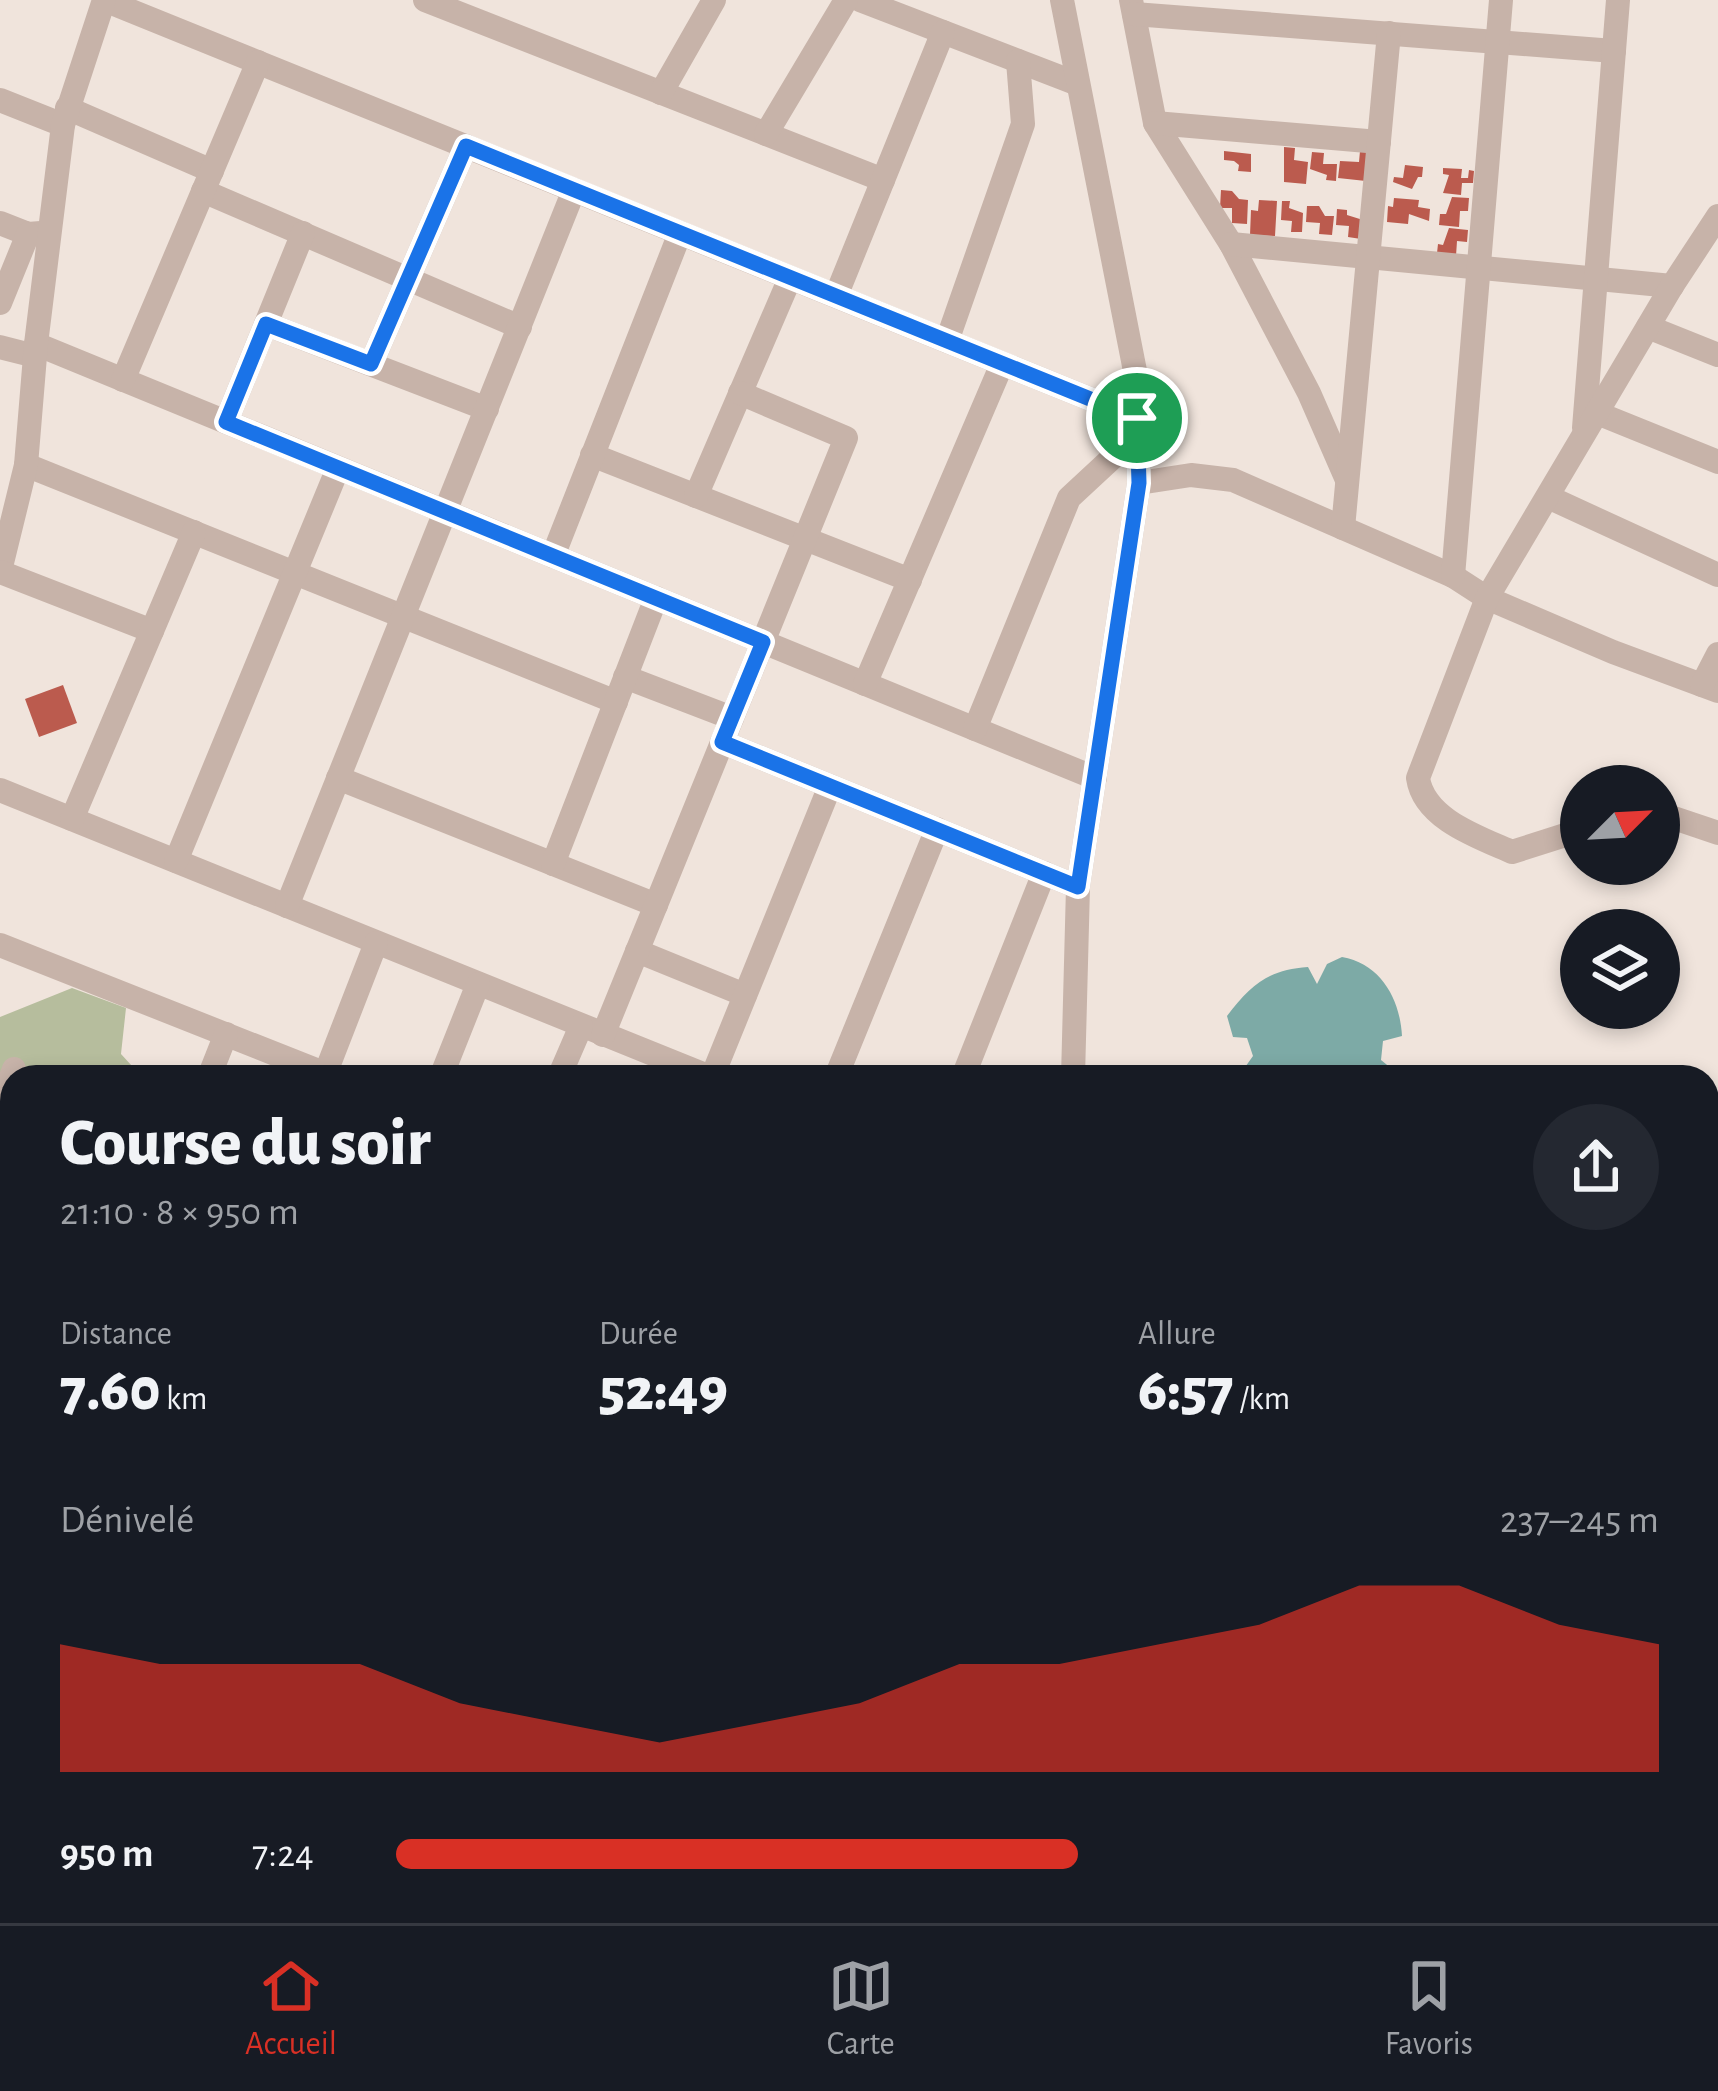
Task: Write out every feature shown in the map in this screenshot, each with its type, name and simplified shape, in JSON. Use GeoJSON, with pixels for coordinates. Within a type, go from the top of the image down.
{"type":"FeatureCollection","features":[{"type":"Feature","properties":{"kind":"street"},"geometry":{"type":"LineString","coordinates":[[152,631],[0,572],[26,465],[39,233],[65,117],[104,0],[947,341],[1137,426]]}},
{"type":"Feature","properties":{"kind":"street"},"geometry":{"type":"LineString","coordinates":[[424,0],[883,180]]}},
{"type":"Feature","properties":{"kind":"street"},"geometry":{"type":"LineString","coordinates":[[661,93],[714,0]]}},
{"type":"Feature","properties":{"kind":"street"},"geometry":{"type":"LineString","coordinates":[[766,134],[846,0]]}},
{"type":"Feature","properties":{"kind":"street"},"geometry":{"type":"LineString","coordinates":[[860,0],[890,6],[943,32],[1078,84]]}},
{"type":"Feature","properties":{"kind":"street"},"geometry":{"type":"LineString","coordinates":[[1062,0],[1136,376],[1139,483],[1078,887],[1073,1065]]}},
{"type":"Feature","properties":{"kind":"street"},"geometry":{"type":"LineString","coordinates":[[1453,576],[1501,0]]}},
{"type":"Feature","properties":{"kind":"street"},"geometry":{"type":"LineString","coordinates":[[1583,436],[1618,0]]}},
{"type":"Feature","properties":{"kind":"street"},"geometry":{"type":"LineString","coordinates":[[1347,480],[1309,393],[1231,244],[1155,123],[1132,7],[1263,12],[1389,33],[1614,51]]}},
{"type":"Feature","properties":{"kind":"street"},"geometry":{"type":"LineString","coordinates":[[836,296],[943,32]]}},
{"type":"Feature","properties":{"kind":"street"},"geometry":{"type":"LineString","coordinates":[[1342,528],[1389,33]]}},
{"type":"Feature","properties":{"kind":"street"},"geometry":{"type":"LineString","coordinates":[[947,341],[1023,124],[1018,61]]}},
{"type":"Feature","properties":{"kind":"street"},"geometry":{"type":"LineString","coordinates":[[123,380],[258,62]]}},
{"type":"Feature","properties":{"kind":"street"},"geometry":{"type":"LineString","coordinates":[[0,100],[65,117],[207,181],[303,233],[520,327]]}},
{"type":"Feature","properties":{"kind":"street"},"geometry":{"type":"LineString","coordinates":[[1155,123],[1379,142]]}},
{"type":"Feature","properties":{"kind":"street"},"geometry":{"type":"LineString","coordinates":[[371,364],[466,146]]}},
{"type":"Feature","properties":{"kind":"street"},"geometry":{"type":"LineString","coordinates":[[287,906],[574,190]]}},
{"type":"Feature","properties":{"kind":"street"},"geometry":{"type":"LineString","coordinates":[[0,223],[39,233]]}},
{"type":"Feature","properties":{"kind":"street"},"geometry":{"type":"LineString","coordinates":[[1560,837],[1512,852],[1428,806],[1418,778],[1487,598],[1672,286],[1714,230]]}},
{"type":"Feature","properties":{"kind":"street"},"geometry":{"type":"LineString","coordinates":[[0,303],[39,233]]}},
{"type":"Feature","properties":{"kind":"street"},"geometry":{"type":"LineString","coordinates":[[226,422],[303,233]]}},
{"type":"Feature","properties":{"kind":"street"},"geometry":{"type":"LineString","coordinates":[[553,556],[680,233]]}},
{"type":"Feature","properties":{"kind":"street"},"geometry":{"type":"LineString","coordinates":[[1231,244],[1672,286]]}},
{"type":"Feature","properties":{"kind":"street"},"geometry":{"type":"LineString","coordinates":[[696,496],[790,278]]}},
{"type":"Feature","properties":{"kind":"street"},"geometry":{"type":"LineString","coordinates":[[266,324],[487,410]]}},
{"type":"Feature","properties":{"kind":"street"},"geometry":{"type":"LineString","coordinates":[[1648,327],[1718,355]]}},
{"type":"Feature","properties":{"kind":"street"},"geometry":{"type":"LineString","coordinates":[[0,346],[35,350],[123,380],[1095,778]]}},
{"type":"Feature","properties":{"kind":"street"},"geometry":{"type":"LineString","coordinates":[[865,684],[1002,364]]}},
{"type":"Feature","properties":{"kind":"street"},"geometry":{"type":"LineString","coordinates":[[567,1065],[637,951],[846,438],[740,393]]}},
{"type":"Feature","properties":{"kind":"street"},"geometry":{"type":"LineString","coordinates":[[1597,413],[1718,462]]}},
{"type":"Feature","properties":{"kind":"street"},"geometry":{"type":"LineString","coordinates":[[975,729],[1069,498],[1137,426]]}},
{"type":"Feature","properties":{"kind":"street"},"geometry":{"type":"LineString","coordinates":[[592,455],[910,580]]}},
{"type":"Feature","properties":{"kind":"street"},"geometry":{"type":"LineString","coordinates":[[26,465],[616,702]]}},
{"type":"Feature","properties":{"kind":"street"},"geometry":{"type":"LineString","coordinates":[[176,861],[338,468]]}},
{"type":"Feature","properties":{"kind":"street"},"geometry":{"type":"LineString","coordinates":[[1139,483],[1191,475],[1233,480],[1453,576],[1487,598],[1710,688],[1718,654]]}},
{"type":"Feature","properties":{"kind":"street"},"geometry":{"type":"LineString","coordinates":[[1547,496],[1718,575]]}},
{"type":"Feature","properties":{"kind":"street"},"geometry":{"type":"LineString","coordinates":[[72,819],[194,532]]}},
{"type":"Feature","properties":{"kind":"street"},"geometry":{"type":"LineString","coordinates":[[553,864],[656,598]]}},
{"type":"Feature","properties":{"kind":"street"},"geometry":{"type":"LineString","coordinates":[[625,677],[830,786],[1078,887]]}},
{"type":"Feature","properties":{"kind":"street"},"geometry":{"type":"LineString","coordinates":[[338,778],[656,905]]}},
{"type":"Feature","properties":{"kind":"street"},"geometry":{"type":"LineString","coordinates":[[716,1065],[830,786]]}},
{"type":"Feature","properties":{"kind":"street"},"geometry":{"type":"LineString","coordinates":[[0,790],[592,1030],[664,1065]]}},
{"type":"Feature","properties":{"kind":"street"},"geometry":{"type":"LineString","coordinates":[[1680,820],[1718,833]]}},
{"type":"Feature","properties":{"kind":"street"},"geometry":{"type":"LineString","coordinates":[[841,1065],[937,829]]}},
{"type":"Feature","properties":{"kind":"street"},"geometry":{"type":"LineString","coordinates":[[968,1065],[1045,873]]}},
{"type":"Feature","properties":{"kind":"street"},"geometry":{"type":"LineString","coordinates":[[329,1065],[376,943]]}},
{"type":"Feature","properties":{"kind":"street"},"geometry":{"type":"LineString","coordinates":[[0,945],[299,1065]]}},
{"type":"Feature","properties":{"kind":"street"},"geometry":{"type":"LineString","coordinates":[[637,951],[745,995]]}},
{"type":"Feature","properties":{"kind":"street"},"geometry":{"type":"LineString","coordinates":[[446,1065],[478,984]]}},
{"type":"Feature","properties":{"kind":"street"},"geometry":{"type":"LineString","coordinates":[[214,1065],[226,1034]]}},
{"type":"Feature","properties":{"kind":"green space"},"geometry":{"type":"Polygon","coordinates":[[[72,988],[126,1008],[121,1054],[131,1065],[0,1065],[0,1017],[72,988]]]}},
{"type":"Feature","properties":{"kind":"water"},"geometry":{"type":"Polygon","coordinates":[[[1342,957],[1356,961],[1386,985],[1402,1036],[1383,1041],[1381,1060],[1387,1065],[1247,1065],[1253,1056],[1247,1038],[1233,1037],[1227,1016],[1261,981],[1308,967],[1317,984],[1327,964],[1342,957]]]}},
{"type":"Feature","properties":{"kind":"building"},"geometry":{"type":"Polygon","coordinates":[[[1284,147],[1295,148],[1294,160],[1308,162],[1306,184],[1284,182],[1284,147]]]}},
{"type":"Feature","properties":{"kind":"building"},"geometry":{"type":"Polygon","coordinates":[[[1224,151],[1251,154],[1251,172],[1238,171],[1234,161],[1224,160],[1224,151]]]}},
{"type":"Feature","properties":{"kind":"building"},"geometry":{"type":"Polygon","coordinates":[[[1360,151],[1369,151],[1366,181],[1338,178],[1340,161],[1359,162],[1360,151]]]}},
{"type":"Feature","properties":{"kind":"building"},"geometry":{"type":"Polygon","coordinates":[[[1312,152],[1324,153],[1323,164],[1337,164],[1336,181],[1310,169],[1312,152]]]}},
{"type":"Feature","properties":{"kind":"building"},"geometry":{"type":"Polygon","coordinates":[[[1405,165],[1423,167],[1412,189],[1393,182],[1394,177],[1403,178],[1405,165]]]}},
{"type":"Feature","properties":{"kind":"building"},"geometry":{"type":"Polygon","coordinates":[[[1443,168],[1462,169],[1461,178],[1474,171],[1473,183],[1462,183],[1461,195],[1443,193],[1449,175],[1443,174],[1443,168]]]}},
{"type":"Feature","properties":{"kind":"building"},"geometry":{"type":"Polygon","coordinates":[[[1221,190],[1248,200],[1247,224],[1232,223],[1232,208],[1220,208],[1221,190]]]}},
{"type":"Feature","properties":{"kind":"building"},"geometry":{"type":"Polygon","coordinates":[[[1452,197],[1469,198],[1468,211],[1460,211],[1459,227],[1439,225],[1440,214],[1446,214],[1452,197]]]}},
{"type":"Feature","properties":{"kind":"building"},"geometry":{"type":"Polygon","coordinates":[[[1394,198],[1419,200],[1418,207],[1430,209],[1429,221],[1409,214],[1408,224],[1387,222],[1394,198]]]}},
{"type":"Feature","properties":{"kind":"building"},"geometry":{"type":"Polygon","coordinates":[[[1259,200],[1277,201],[1275,236],[1250,235],[1251,210],[1258,211],[1259,200]]]}},
{"type":"Feature","properties":{"kind":"building"},"geometry":{"type":"Polygon","coordinates":[[[1282,201],[1290,201],[1289,208],[1303,213],[1302,232],[1291,232],[1292,221],[1281,220],[1282,201]]]}},
{"type":"Feature","properties":{"kind":"building"},"geometry":{"type":"Polygon","coordinates":[[[1307,206],[1319,206],[1325,216],[1334,216],[1332,235],[1319,234],[1320,223],[1306,222],[1307,206]]]}},
{"type":"Feature","properties":{"kind":"building"},"geometry":{"type":"Polygon","coordinates":[[[1337,209],[1363,220],[1361,239],[1348,237],[1349,226],[1336,225],[1337,209]]]}},
{"type":"Feature","properties":{"kind":"building"},"geometry":{"type":"Polygon","coordinates":[[[1449,228],[1468,230],[1467,242],[1457,241],[1456,256],[1437,253],[1449,228]]]}},
{"type":"Feature","properties":{"kind":"building"},"geometry":{"type":"Polygon","coordinates":[[[63,685],[77,723],[39,737],[25,699],[63,685]]]}},
{"type":"Feature","properties":{"kind":"route"},"geometry":{"type":"LineString","coordinates":[[466,146],[1137,418],[1139,483],[1078,887],[722,742],[763,642],[226,422],[266,324],[371,364],[466,146]]}}]}
